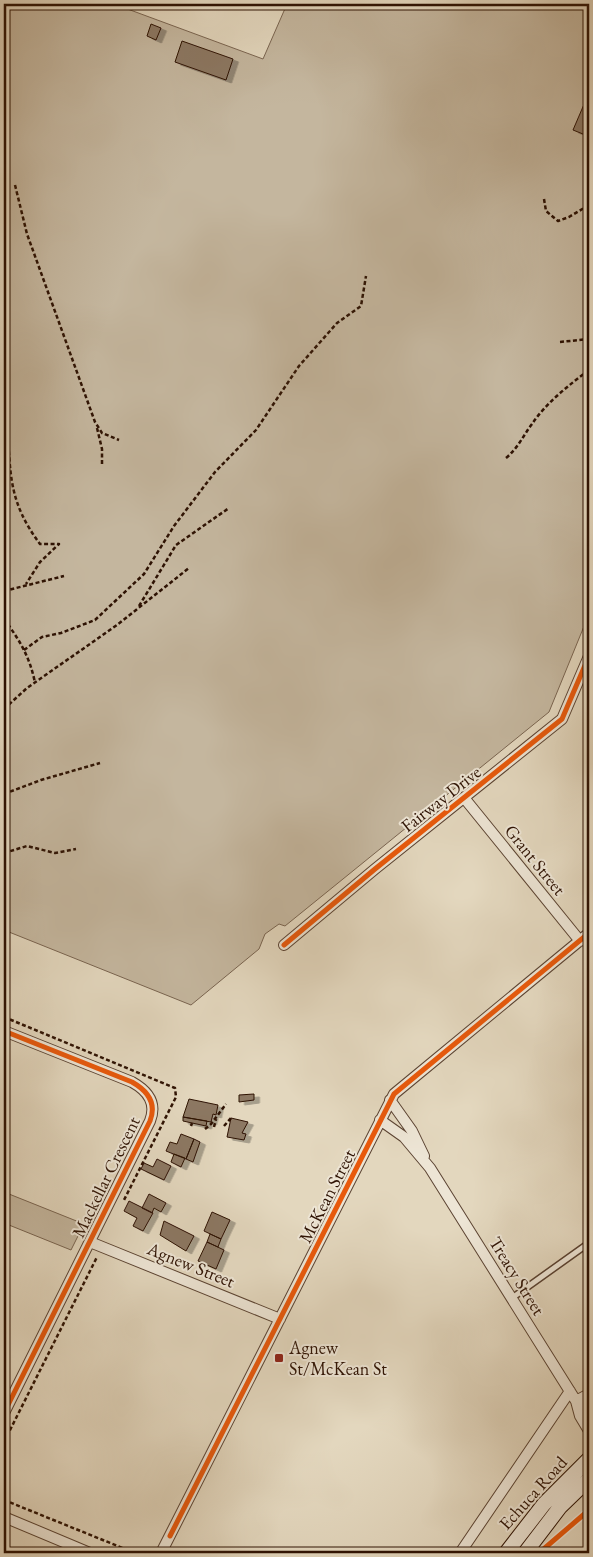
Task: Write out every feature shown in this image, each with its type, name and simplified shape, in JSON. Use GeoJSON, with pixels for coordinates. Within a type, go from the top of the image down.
{"type":"FeatureCollection","features":[{"type":"Feature","properties":{"kind":"main road","name":"Echuca Road"},"geometry":{"type":"LineString","coordinates":[[506,1553],[544,1504],[589,1459]]}},
{"type":"Feature","properties":{"kind":"main road","name":"Echuca Road"},"geometry":{"type":"LineString","coordinates":[[525,1553],[560,1507],[589,1479]]}},
{"type":"Feature","properties":{"kind":"street","name":"Fairway Drive"},"geometry":{"type":"LineString","coordinates":[[284,945],[375,869],[465,799],[562,719],[589,656]]}},
{"type":"Feature","properties":{"kind":"street","name":"Grant Street"},"geometry":{"type":"LineString","coordinates":[[465,799],[580,941]]}},
{"type":"Feature","properties":{"kind":"street","name":"McKean Street"},"geometry":{"type":"LineString","coordinates":[[161,1553],[390,1100],[397,1090],[589,933]]}},
{"type":"Feature","properties":{"kind":"street","name":"Mackellar Crescent"},"geometry":{"type":"LineString","coordinates":[[4,1031],[132,1082],[144,1089],[150,1098],[152,1113],[150,1121],[4,1413]]}},
{"type":"Feature","properties":{"kind":"street","name":"Treacy Street"},"geometry":{"type":"LineString","coordinates":[[390,1100],[412,1131],[430,1168],[576,1401],[589,1414]]}},
{"type":"Feature","properties":{"kind":"street","name":"Treacy Street"},"geometry":{"type":"LineString","coordinates":[[380,1120],[400,1133],[430,1168]]}},
{"type":"Feature","properties":{"kind":"street","name":"Agnew Street"},"geometry":{"type":"LineString","coordinates":[[90,1242],[280,1319]]}},
{"type":"Feature","properties":{"kind":"street"},"geometry":{"type":"LineString","coordinates":[[460,1553],[570,1391]]}},
{"type":"Feature","properties":{"kind":"street"},"geometry":{"type":"LineString","coordinates":[[576,1401],[589,1394]]}},
{"type":"Feature","properties":{"kind":"street","name":"Treacy Street"},"geometry":{"type":"LineString","coordinates":[[576,1401],[580,1416],[589,1431]]}},
{"type":"Feature","properties":{"kind":"street"},"geometry":{"type":"LineString","coordinates":[[4,1517],[90,1553]]}},
{"type":"Feature","properties":{"kind":"lane"},"geometry":{"type":"LineString","coordinates":[[511,1298],[589,1242]]}},
{"type":"Feature","properties":{"kind":"path"},"geometry":{"type":"LineString","coordinates":[[15,185],[27,234],[56,309],[95,422],[102,449],[102,464]]}},
{"type":"Feature","properties":{"kind":"path"},"geometry":{"type":"LineString","coordinates":[[544,199],[546,211],[558,221],[589,205]]}},
{"type":"Feature","properties":{"kind":"path"},"geometry":{"type":"LineString","coordinates":[[24,650],[42,636],[61,633],[95,620],[144,574],[174,526],[216,472],[256,430],[299,366],[337,323],[361,306],[366,276]]}},
{"type":"Feature","properties":{"kind":"path"},"geometry":{"type":"LineString","coordinates":[[560,342],[589,339]]}},
{"type":"Feature","properties":{"kind":"path"},"geometry":{"type":"LineString","coordinates":[[506,458],[517,450],[532,422],[566,388],[589,370]]}},
{"type":"Feature","properties":{"kind":"path"},"geometry":{"type":"LineString","coordinates":[[95,422],[102,433],[118,440]]}},
{"type":"Feature","properties":{"kind":"path"},"geometry":{"type":"LineString","coordinates":[[6,424],[10,481],[26,525],[40,544],[59,544],[40,562],[26,584]]}},
{"type":"Feature","properties":{"kind":"path"},"geometry":{"type":"LineString","coordinates":[[137,608],[176,545],[229,508]]}},
{"type":"Feature","properties":{"kind":"path"},"geometry":{"type":"LineString","coordinates":[[4,709],[34,683],[189,568]]}},
{"type":"Feature","properties":{"kind":"path"},"geometry":{"type":"LineString","coordinates":[[4,592],[26,584],[64,576]]}},
{"type":"Feature","properties":{"kind":"path"},"geometry":{"type":"LineString","coordinates":[[4,619],[31,664],[34,683]]}},
{"type":"Feature","properties":{"kind":"path"},"geometry":{"type":"LineString","coordinates":[[4,794],[41,780],[100,763]]}},
{"type":"Feature","properties":{"kind":"path"},"geometry":{"type":"LineString","coordinates":[[4,854],[28,846],[55,853],[76,849]]}},
{"type":"Feature","properties":{"kind":"path"},"geometry":{"type":"LineString","coordinates":[[4,1017],[175,1088],[176,1097],[120,1208]]}},
{"type":"Feature","properties":{"kind":"path"},"geometry":{"type":"LineString","coordinates":[[205,1129],[226,1104]]}},
{"type":"Feature","properties":{"kind":"path"},"geometry":{"type":"LineString","coordinates":[[214,1128],[217,1115]]}},
{"type":"Feature","properties":{"kind":"path"},"geometry":{"type":"LineString","coordinates":[[224,1126],[231,1118]]}},
{"type":"Feature","properties":{"kind":"path"},"geometry":{"type":"LineString","coordinates":[[4,1442],[102,1247]]}},
{"type":"Feature","properties":{"kind":"path"},"geometry":{"type":"LineString","coordinates":[[4,1500],[135,1553]]}},
{"type":"Feature","properties":{"kind":"shaded area"},"geometry":{"type":"Polygon","coordinates":[[[4,4],[114,4],[263,59],[287,4],[589,4],[589,614],[549,712],[285,926],[279,924],[265,934],[259,949],[191,1005],[4,930],[4,4]]]}},
{"type":"Feature","properties":{"kind":"shaded area"},"geometry":{"type":"Polygon","coordinates":[[[4,1192],[84,1224],[71,1250],[4,1223],[4,1192]]]}},
{"type":"Feature","properties":{"kind":"building"},"geometry":{"type":"Polygon","coordinates":[[[151,24],[161,28],[156,40],[147,36],[151,24]]]}},
{"type":"Feature","properties":{"kind":"building"},"geometry":{"type":"Polygon","coordinates":[[[182,41],[233,59],[226,80],[175,62],[182,41]]]}},
{"type":"Feature","properties":{"kind":"building"},"geometry":{"type":"Polygon","coordinates":[[[588,95],[589,133],[588,136],[573,130],[588,95]]]}},
{"type":"Feature","properties":{"kind":"building"},"geometry":{"type":"Polygon","coordinates":[[[254,1094],[254,1100],[239,1102],[239,1095],[254,1094]]]}},
{"type":"Feature","properties":{"kind":"building"},"geometry":{"type":"Polygon","coordinates":[[[189,1099],[218,1105],[216,1115],[213,1114],[211,1122],[183,1117],[189,1099]]]}},
{"type":"Feature","properties":{"kind":"building"},"geometry":{"type":"Polygon","coordinates":[[[183,1117],[207,1121],[206,1126],[183,1121],[183,1117]]]}},
{"type":"Feature","properties":{"kind":"building"},"geometry":{"type":"Polygon","coordinates":[[[231,1118],[248,1122],[242,1133],[246,1134],[244,1140],[227,1137],[231,1118]]]}},
{"type":"Feature","properties":{"kind":"building"},"geometry":{"type":"Polygon","coordinates":[[[181,1134],[194,1139],[186,1159],[166,1151],[170,1142],[177,1144],[181,1134]]]}},
{"type":"Feature","properties":{"kind":"building"},"geometry":{"type":"Polygon","coordinates":[[[194,1139],[200,1142],[193,1162],[186,1159],[194,1139]]]}},
{"type":"Feature","properties":{"kind":"building"},"geometry":{"type":"Polygon","coordinates":[[[174,1154],[185,1158],[181,1167],[171,1162],[174,1154]]]}},
{"type":"Feature","properties":{"kind":"building"},"geometry":{"type":"Polygon","coordinates":[[[157,1159],[171,1166],[164,1180],[141,1169],[144,1163],[153,1167],[157,1159]]]}},
{"type":"Feature","properties":{"kind":"building"},"geometry":{"type":"Polygon","coordinates":[[[149,1194],[166,1203],[161,1212],[154,1208],[152,1213],[142,1208],[149,1194]]]}},
{"type":"Feature","properties":{"kind":"building"},"geometry":{"type":"Polygon","coordinates":[[[129,1201],[153,1213],[143,1231],[133,1226],[137,1218],[124,1211],[129,1201]]]}},
{"type":"Feature","properties":{"kind":"building"},"geometry":{"type":"Polygon","coordinates":[[[212,1212],[230,1220],[221,1239],[204,1231],[212,1212]]]}},
{"type":"Feature","properties":{"kind":"building"},"geometry":{"type":"Polygon","coordinates":[[[164,1221],[194,1236],[186,1251],[160,1235],[164,1221]]]}},
{"type":"Feature","properties":{"kind":"building"},"geometry":{"type":"Polygon","coordinates":[[[210,1234],[221,1239],[218,1247],[207,1242],[210,1234]]]}},
{"type":"Feature","properties":{"kind":"building"},"geometry":{"type":"Polygon","coordinates":[[[207,1242],[224,1250],[216,1269],[198,1261],[207,1242]]]}},
{"type":"Feature","properties":{"kind":"cycle path"},"geometry":{"type":"LineString","coordinates":[[284,945],[375,869],[562,719],[589,656]]}},
{"type":"Feature","properties":{"kind":"cycle path"},"geometry":{"type":"LineString","coordinates":[[170,1536],[394,1094],[589,933]]}},
{"type":"Feature","properties":{"kind":"cycle path"},"geometry":{"type":"LineString","coordinates":[[4,1031],[132,1082],[143,1089],[152,1103],[150,1121],[4,1413]]}},
{"type":"Feature","properties":{"kind":"cycle path"},"geometry":{"type":"LineString","coordinates":[[539,1553],[589,1510]]}},
{"type":"Feature","properties":{"kind":"place","name":"Agnew St/McKean St"},"geometry":{"type":"Point","coordinates":[279,1358]}}]}
